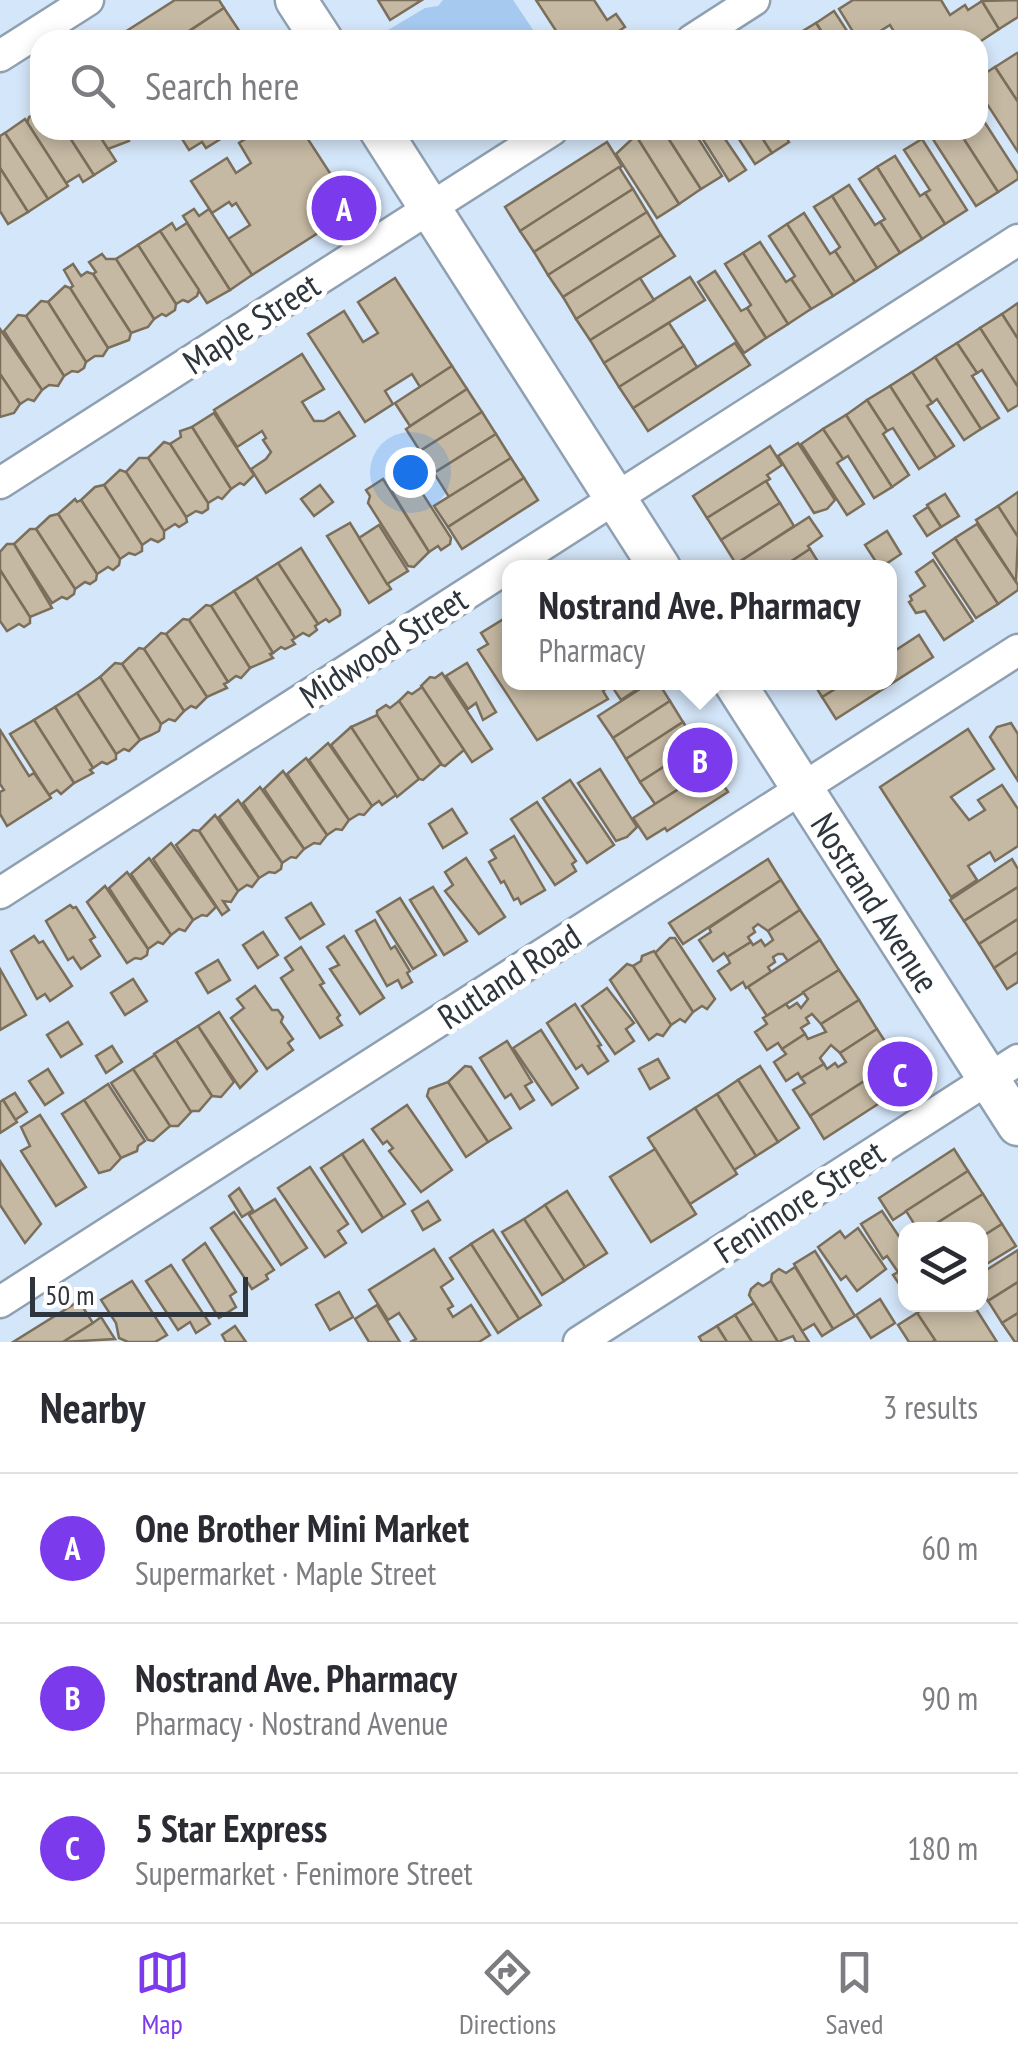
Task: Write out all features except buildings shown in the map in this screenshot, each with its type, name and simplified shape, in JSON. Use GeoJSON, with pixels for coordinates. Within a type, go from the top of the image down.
{"type":"FeatureCollection","features":[{"type":"Feature","properties":{"kind":"main road"},"geometry":{"type":"LineString","coordinates":[[296,0],[316,30]]}},
{"type":"Feature","properties":{"kind":"main road"},"geometry":{"type":"LineString","coordinates":[[386,140],[655,560]]}},
{"type":"Feature","properties":{"kind":"main road","name":"Nostrand Avenue"},"geometry":{"type":"LineString","coordinates":[[739,690],[802,789],[1003,1070],[1018,1125]]}},
{"type":"Feature","properties":{"kind":"street"},"geometry":{"type":"LineString","coordinates":[[41,30],[88,0]]}},
{"type":"Feature","properties":{"kind":"street"},"geometry":{"type":"LineString","coordinates":[[708,30],[754,0]]}},
{"type":"Feature","properties":{"kind":"street"},"geometry":{"type":"LineString","coordinates":[[0,56],[30,37]]}},
{"type":"Feature","properties":{"kind":"street","name":"Maple Street"},"geometry":{"type":"LineString","coordinates":[[0,483],[536,140]]}},
{"type":"Feature","properties":{"kind":"street","name":"Midwood Street"},"geometry":{"type":"LineString","coordinates":[[519,560],[1018,240]]}},
{"type":"Feature","properties":{"kind":"street","name":"Midwood Street"},"geometry":{"type":"LineString","coordinates":[[0,893],[502,571]]}},
{"type":"Feature","properties":{"kind":"street","name":"Rutland Road"},"geometry":{"type":"LineString","coordinates":[[0,1302],[1018,650]]}},
{"type":"Feature","properties":{"kind":"street","name":"Fenimore Street"},"geometry":{"type":"LineString","coordinates":[[579,1342],[1003,1070]]}},
{"type":"Feature","properties":{"kind":"shaded area"},"geometry":{"type":"Polygon","coordinates":[[[443,0],[513,0],[533,30],[388,30],[425,8],[438,6],[443,0]]]}},
{"type":"Feature","properties":{"kind":"place","name":"One Brother Mini Market"},"geometry":{"type":"Point","coordinates":[344,208]}},
{"type":"Feature","properties":{"kind":"place","name":"Nostrand Ave. Pharmacy"},"geometry":{"type":"Point","coordinates":[700,760]}},
{"type":"Feature","properties":{"kind":"place","name":"5 Star Express"},"geometry":{"type":"Point","coordinates":[900,1074]}}]}
